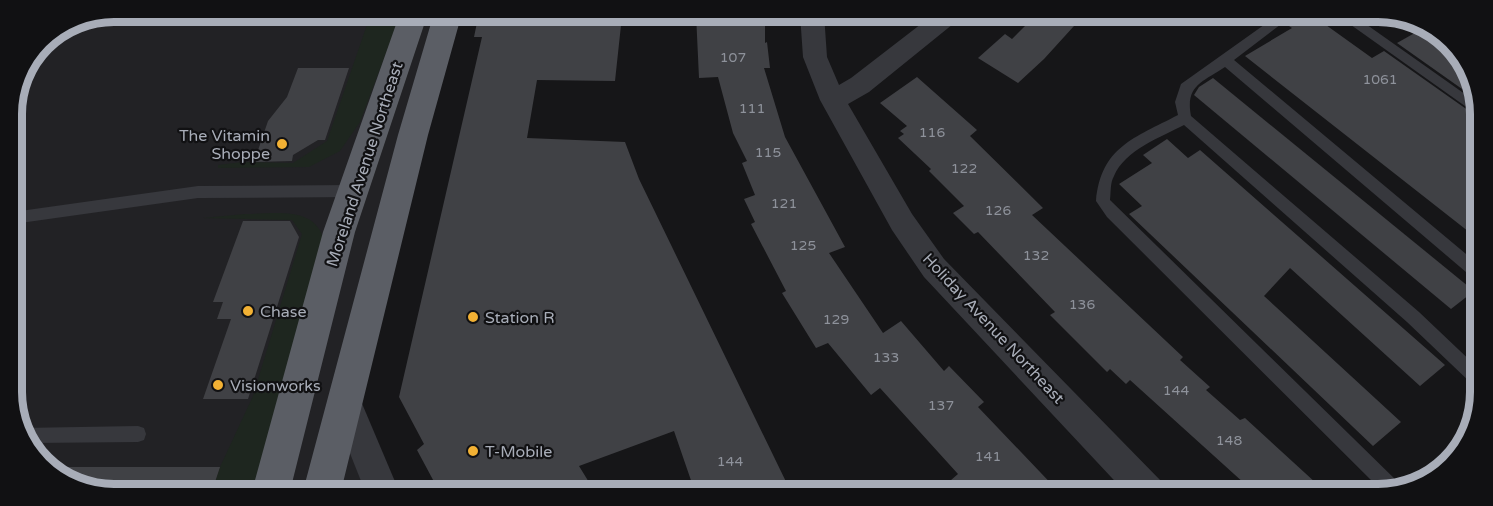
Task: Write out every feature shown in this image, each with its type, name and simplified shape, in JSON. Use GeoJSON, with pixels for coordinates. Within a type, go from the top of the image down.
{"type":"FeatureCollection","features":[{"type":"Feature","properties":{"kind":"highway","name":"Moreland Avenue Northeast"},"geometry":{"type":"LineString","coordinates":[[273,484],[339,232],[411,23]]}},
{"type":"Feature","properties":{"kind":"highway"},"geometry":{"type":"LineString","coordinates":[[324,484],[344,398],[445,23]]}},
{"type":"Feature","properties":{"kind":"highway"},"geometry":{"type":"LineString","coordinates":[[354,191],[399,190]]}},
{"type":"Feature","properties":{"kind":"street","name":"Holiday Avenue Northeast"},"geometry":{"type":"LineString","coordinates":[[813,23],[815,57],[833,99],[902,222],[934,268],[1140,483]]}},
{"type":"Feature","properties":{"kind":"street"},"geometry":{"type":"LineString","coordinates":[[833,99],[860,85],[939,23]]}},
{"type":"Feature","properties":{"kind":"street"},"geometry":{"type":"LineString","coordinates":[[344,398],[379,484]]}},
{"type":"Feature","properties":{"kind":"lane"},"geometry":{"type":"LineString","coordinates":[[1276,23],[1186,88],[1182,102],[1185,118],[1413,317],[1470,372]]}},
{"type":"Feature","properties":{"kind":"lane"},"geometry":{"type":"LineString","coordinates":[[1354,23],[1469,104]]}},
{"type":"Feature","properties":{"kind":"lane"},"geometry":{"type":"LineString","coordinates":[[1226,60],[1470,266]]}},
{"type":"Feature","properties":{"kind":"lane"},"geometry":{"type":"LineString","coordinates":[[1185,118],[1146,139],[1117,159],[1106,178],[1103,201],[1112,213],[1386,483]]}},
{"type":"Feature","properties":{"kind":"lane"},"geometry":{"type":"LineString","coordinates":[[23,217],[198,192],[354,191]]}},
{"type":"Feature","properties":{"kind":"lane"},"geometry":{"type":"LineString","coordinates":[[34,435],[138,434]]}},
{"type":"Feature","properties":{"kind":"shaded area"},"geometry":{"type":"Polygon","coordinates":[[[103,23],[431,23],[334,388],[372,484],[103,483],[74,474],[63,468],[45,452],[27,421],[22,391],[23,109],[32,74],[54,45],[85,27],[103,23]]]}},
{"type":"Feature","properties":{"kind":"shaded area"},"geometry":{"type":"Polygon","coordinates":[[[368,23],[397,23],[360,122],[340,151],[309,167],[218,168],[218,165],[243,162],[293,163],[327,141],[368,23]]]}},
{"type":"Feature","properties":{"kind":"shaded area"},"geometry":{"type":"Polygon","coordinates":[[[245,214],[293,214],[313,222],[320,230],[324,242],[256,484],[214,484],[253,396],[302,234],[292,220],[203,218],[245,214]]]}},
{"type":"Feature","properties":{"kind":"building"},"geometry":{"type":"Polygon","coordinates":[[[477,23],[621,23],[615,81],[537,80],[527,138],[625,142],[639,179],[787,483],[692,484],[674,431],[579,466],[590,484],[435,484],[417,450],[424,444],[399,397],[482,37],[474,37],[477,23]]]}},
{"type":"Feature","properties":{"kind":"building"},"geometry":{"type":"Polygon","coordinates":[[[696,23],[765,23],[765,43],[767,42],[770,68],[764,68],[785,137],[845,247],[829,253],[883,333],[901,321],[944,371],[949,366],[984,402],[978,407],[1051,483],[947,483],[958,474],[880,388],[871,395],[828,343],[816,348],[782,293],[786,291],[751,224],[755,222],[744,199],[755,195],[742,163],[747,161],[733,133],[718,77],[699,78],[696,23]]]}},
{"type":"Feature","properties":{"kind":"building"},"geometry":{"type":"Polygon","coordinates":[[[1028,23],[1077,23],[1018,83],[978,58],[1005,34],[1012,39],[1028,23]]]}},
{"type":"Feature","properties":{"kind":"building"},"geometry":{"type":"Polygon","coordinates":[[[1323,23],[1372,58],[1384,51],[1470,112],[1470,233],[1245,56],[1292,28],[1286,24],[1323,23]]]}},
{"type":"Feature","properties":{"kind":"building"},"geometry":{"type":"Polygon","coordinates":[[[1417,32],[1430,38],[1455,63],[1468,93],[1397,43],[1417,32]]]}},
{"type":"Feature","properties":{"kind":"building"},"geometry":{"type":"Polygon","coordinates":[[[298,68],[349,68],[325,140],[318,140],[293,155],[292,161],[254,162],[268,121],[287,97],[298,68]]]}},
{"type":"Feature","properties":{"kind":"building"},"geometry":{"type":"Polygon","coordinates":[[[917,77],[977,130],[970,136],[1043,208],[1032,215],[1183,357],[1180,360],[1210,387],[1206,390],[1240,420],[1245,418],[1316,483],[1244,483],[1130,380],[1126,384],[1110,369],[1107,372],[1050,315],[1055,312],[978,232],[974,234],[953,213],[964,206],[929,171],[931,169],[898,138],[904,134],[900,131],[907,126],[880,103],[917,77]]]}},
{"type":"Feature","properties":{"kind":"building"},"geometry":{"type":"Polygon","coordinates":[[[1213,78],[1470,288],[1470,294],[1451,309],[1194,95],[1199,87],[1213,78]]]}},
{"type":"Feature","properties":{"kind":"building"},"geometry":{"type":"Polygon","coordinates":[[[1167,139],[1188,158],[1200,150],[1445,365],[1420,386],[1290,268],[1264,296],[1401,422],[1373,446],[1129,214],[1142,206],[1119,184],[1152,163],[1143,155],[1167,139]]]}},
{"type":"Feature","properties":{"kind":"building","name":"Chase"},"geometry":{"type":"Polygon","coordinates":[[[243,221],[290,221],[299,237],[248,399],[203,399],[231,319],[217,319],[223,302],[213,302],[243,221]]]}},
{"type":"Feature","properties":{"kind":"building"},"geometry":{"type":"Polygon","coordinates":[[[62,467],[220,467],[214,484],[115,484],[91,480],[62,467]]]}},
{"type":"Feature","properties":{"kind":"place","name":"The Vitamin Shoppe"},"geometry":{"type":"Point","coordinates":[282,144]}},
{"type":"Feature","properties":{"kind":"place","name":"Chase"},"geometry":{"type":"Point","coordinates":[248,311]}},
{"type":"Feature","properties":{"kind":"place","name":"Station R"},"geometry":{"type":"Point","coordinates":[473,317]}},
{"type":"Feature","properties":{"kind":"place","name":"Visionworks"},"geometry":{"type":"Point","coordinates":[218,385]}},
{"type":"Feature","properties":{"kind":"place","name":"T-Mobile"},"geometry":{"type":"Point","coordinates":[473,451]}}]}
